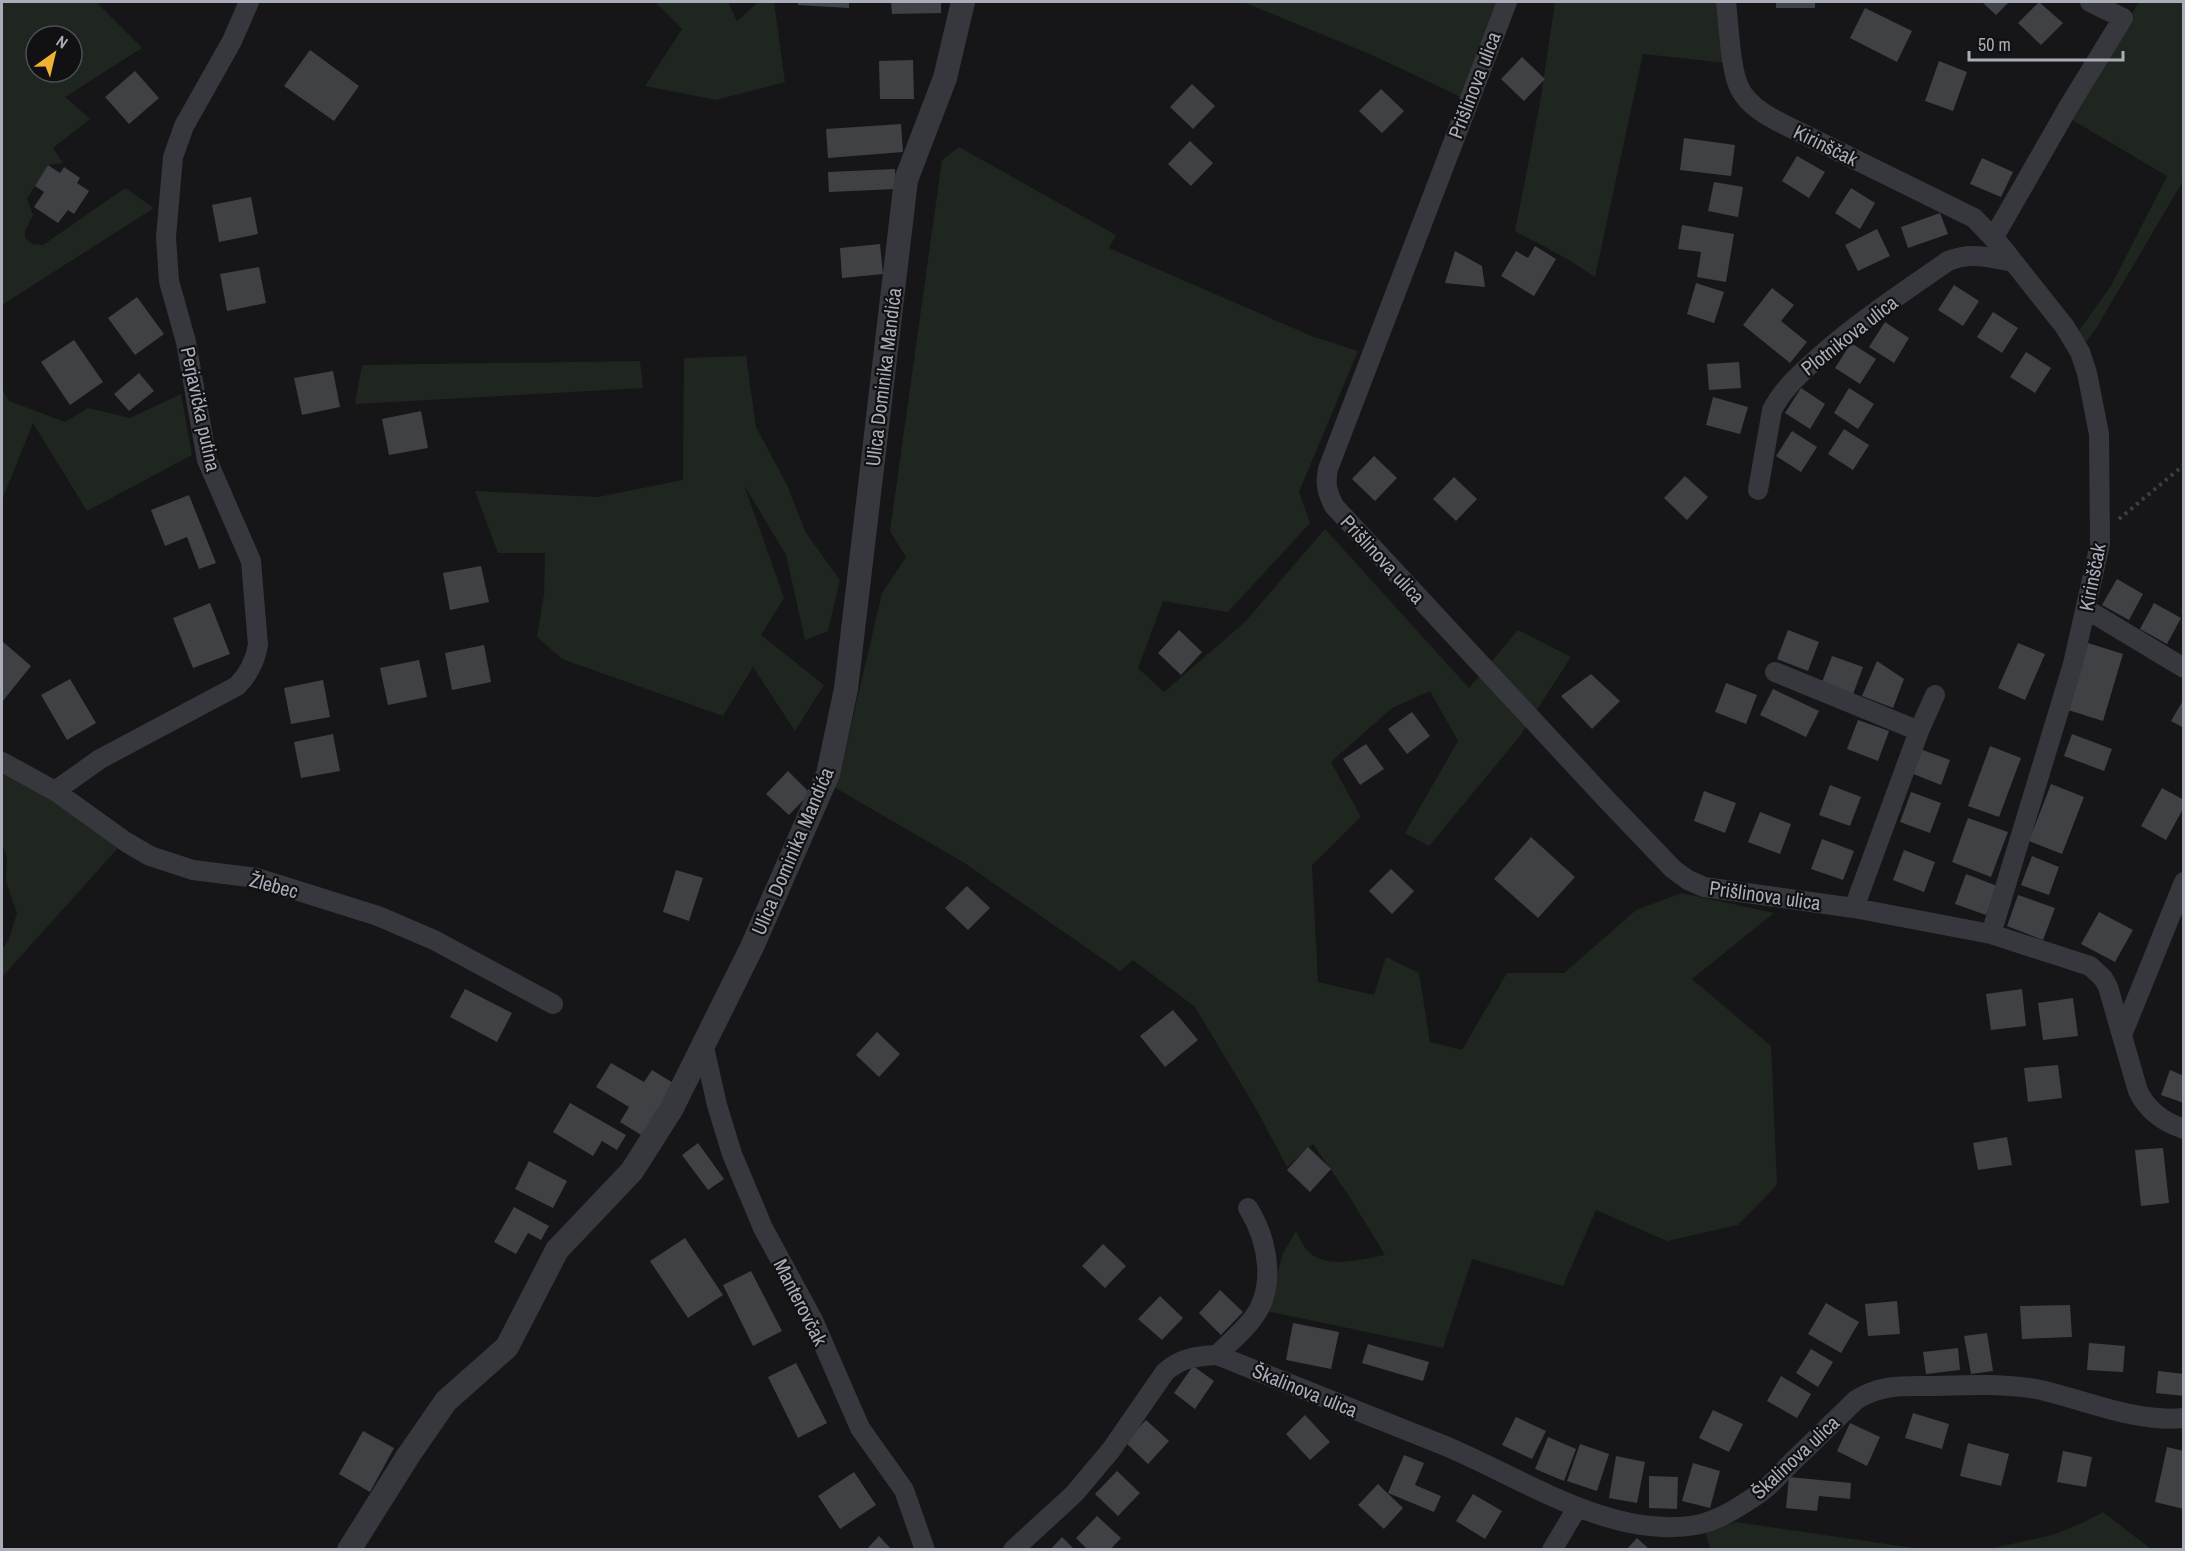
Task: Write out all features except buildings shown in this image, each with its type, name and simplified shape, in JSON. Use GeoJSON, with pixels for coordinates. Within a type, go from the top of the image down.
{"type":"FeatureCollection","features":[{"type":"Feature","properties":{"kind":"street","name":"Perjavička putina"},"geometry":{"type":"LineString","coordinates":[[55,790],[100,759],[237,686],[252,668],[255,658],[258,645],[250,561],[207,460],[186,342],[169,281],[166,237],[173,157],[184,126],[232,41],[249,2]]}},
{"type":"Feature","properties":{"kind":"street","name":"Ulica Dominika Mandića"},"geometry":{"type":"LineString","coordinates":[[349,1550],[408,1455],[446,1401],[507,1347],[557,1250],[632,1171],[672,1108],[752,947],[828,774],[846,688],[906,180],[945,78],[963,2]]}},
{"type":"Feature","properties":{"kind":"street","name":"Prišlinova ulica"},"geometry":{"type":"LineString","coordinates":[[1507,2],[1328,469],[1325,481],[1326,490],[1334,506],[1590,782],[1673,869],[1688,880],[1704,887],[1854,908],[1991,934],[2090,966],[2097,971],[2108,987],[2142,1100],[2158,1116],[2184,1129]]}},
{"type":"Feature","properties":{"kind":"street","name":"Kirinščak"},"geometry":{"type":"LineString","coordinates":[[1726,2],[1735,73],[1740,89],[1754,106],[1783,124],[1974,218],[1994,237],[2065,327],[2080,352],[2087,373],[2099,434],[2100,544],[2073,664],[1991,934]]}},
{"type":"Feature","properties":{"kind":"street"},"geometry":{"type":"LineString","coordinates":[[1994,237],[2069,106],[2123,18],[2090,2]]}},
{"type":"Feature","properties":{"kind":"street","name":"Plotnikova ulica"},"geometry":{"type":"LineString","coordinates":[[1758,490],[1772,410],[1778,398],[1793,380],[1851,329],[1948,261],[1974,255],[2013,262]]}},
{"type":"Feature","properties":{"kind":"street"},"geometry":{"type":"LineString","coordinates":[[2086,609],[2184,668]]}},
{"type":"Feature","properties":{"kind":"street"},"geometry":{"type":"LineString","coordinates":[[1775,672],[1919,731]]}},
{"type":"Feature","properties":{"kind":"street"},"geometry":{"type":"LineString","coordinates":[[1854,908],[1919,731],[1935,695]]}},
{"type":"Feature","properties":{"kind":"street","name":"Žlebec"},"geometry":{"type":"LineString","coordinates":[[2,762],[55,790],[126,842],[150,856],[193,870],[257,878],[378,916],[434,940],[553,1004]]}},
{"type":"Feature","properties":{"kind":"street"},"geometry":{"type":"LineString","coordinates":[[2122,1035],[2184,882]]}},
{"type":"Feature","properties":{"kind":"street","name":"Manterovčak"},"geometry":{"type":"LineString","coordinates":[[703,1043],[717,1105],[732,1154],[763,1228],[813,1320],[860,1428],[904,1490],[925,1550]]}},
{"type":"Feature","properties":{"kind":"street"},"geometry":{"type":"LineString","coordinates":[[1217,1355],[1251,1321],[1264,1295],[1267,1281],[1263,1238],[1258,1223],[1248,1208]]}},
{"type":"Feature","properties":{"kind":"street","name":"Škalinova ulica"},"geometry":{"type":"LineString","coordinates":[[1013,1550],[1074,1494],[1111,1450],[1165,1372],[1186,1358],[1217,1355],[1476,1458],[1577,1508],[1625,1522],[1658,1526],[1697,1524],[1710,1520],[1760,1493],[1856,1400],[1868,1392],[1889,1386],[2010,1385],[2117,1411],[2167,1419],[2184,1418]]}},
{"type":"Feature","properties":{"kind":"street"},"geometry":{"type":"LineString","coordinates":[[1552,1550],[1577,1508]]}},
{"type":"Feature","properties":{"kind":"path"},"geometry":{"type":"LineString","coordinates":[[2100,534],[2184,465]]}},
{"type":"Feature","properties":{"kind":"shaded area"},"geometry":{"type":"Polygon","coordinates":[[[2,2],[96,2],[142,48],[65,97],[90,119],[53,148],[63,163],[48,165],[27,199],[33,215],[25,231],[25,238],[32,244],[43,245],[125,188],[154,208],[2,305],[2,2]]]}},
{"type":"Feature","properties":{"kind":"shaded area"},"geometry":{"type":"Polygon","coordinates":[[[655,2],[728,2],[737,21],[758,2],[774,2],[785,82],[716,100],[645,86],[682,29],[655,2]]]}},
{"type":"Feature","properties":{"kind":"shaded area"},"geometry":{"type":"Polygon","coordinates":[[[1243,2],[1501,2],[1463,98],[1372,55],[1243,2]]]}},
{"type":"Feature","properties":{"kind":"shaded area"},"geometry":{"type":"Polygon","coordinates":[[[1555,2],[1728,2],[1726,63],[1643,54],[1595,277],[1515,231],[1540,103],[1555,2]]]}},
{"type":"Feature","properties":{"kind":"shaded area"},"geometry":{"type":"Polygon","coordinates":[[[2139,2],[2183,2],[2183,181],[2086,342],[2078,332],[2111,286],[2167,176],[2069,118],[2139,2]]]}},
{"type":"Feature","properties":{"kind":"shaded area"},"geometry":{"type":"Polygon","coordinates":[[[959,147],[1116,235],[1109,248],[1314,337],[1358,351],[1299,492],[1310,523],[1228,612],[1163,601],[1138,668],[1164,692],[1244,623],[1325,529],[1469,688],[1518,630],[1571,657],[1520,736],[1429,846],[1405,833],[1458,741],[1430,691],[1392,708],[1331,762],[1361,817],[1312,865],[1318,982],[1374,995],[1386,957],[1419,973],[1430,1042],[1462,1050],[1507,973],[1564,973],[1636,910],[1682,893],[1774,913],[1692,979],[1771,1046],[1777,1185],[1738,1225],[1667,1241],[1596,1210],[1563,1286],[1472,1259],[1443,1348],[1266,1311],[1283,1253],[1296,1231],[1306,1249],[1323,1260],[1343,1262],[1385,1255],[1349,1196],[1313,1144],[1287,1167],[1254,1105],[1195,1007],[1133,960],[1120,971],[963,862],[820,779],[843,760],[882,593],[906,557],[890,531],[942,160],[959,147]]]}},
{"type":"Feature","properties":{"kind":"shaded area"},"geometry":{"type":"Polygon","coordinates":[[[746,356],[756,427],[787,485],[806,533],[840,580],[828,631],[805,640],[786,555],[744,485],[784,598],[761,635],[824,685],[795,731],[753,667],[723,716],[562,659],[537,637],[544,594],[545,553],[498,553],[475,491],[598,497],[683,480],[684,358],[746,356]]]}},
{"type":"Feature","properties":{"kind":"shaded area"},"geometry":{"type":"Polygon","coordinates":[[[640,361],[643,388],[355,404],[362,365],[640,361]]]}},
{"type":"Feature","properties":{"kind":"shaded area"},"geometry":{"type":"Polygon","coordinates":[[[2,389],[9,401],[65,422],[88,408],[130,418],[181,394],[192,455],[87,511],[33,423],[2,500],[2,389]]]}},
{"type":"Feature","properties":{"kind":"shaded area"},"geometry":{"type":"Polygon","coordinates":[[[2,774],[45,796],[118,848],[2,977],[2,950],[9,939],[17,913],[6,882],[7,857],[2,844],[2,774]]]}},
{"type":"Feature","properties":{"kind":"shaded area"},"geometry":{"type":"Polygon","coordinates":[[[2103,1512],[2151,1549],[1711,1550],[1705,1532],[1736,1522],[1914,1548],[1989,1549],[2052,1535],[2103,1512]]]}}]}
